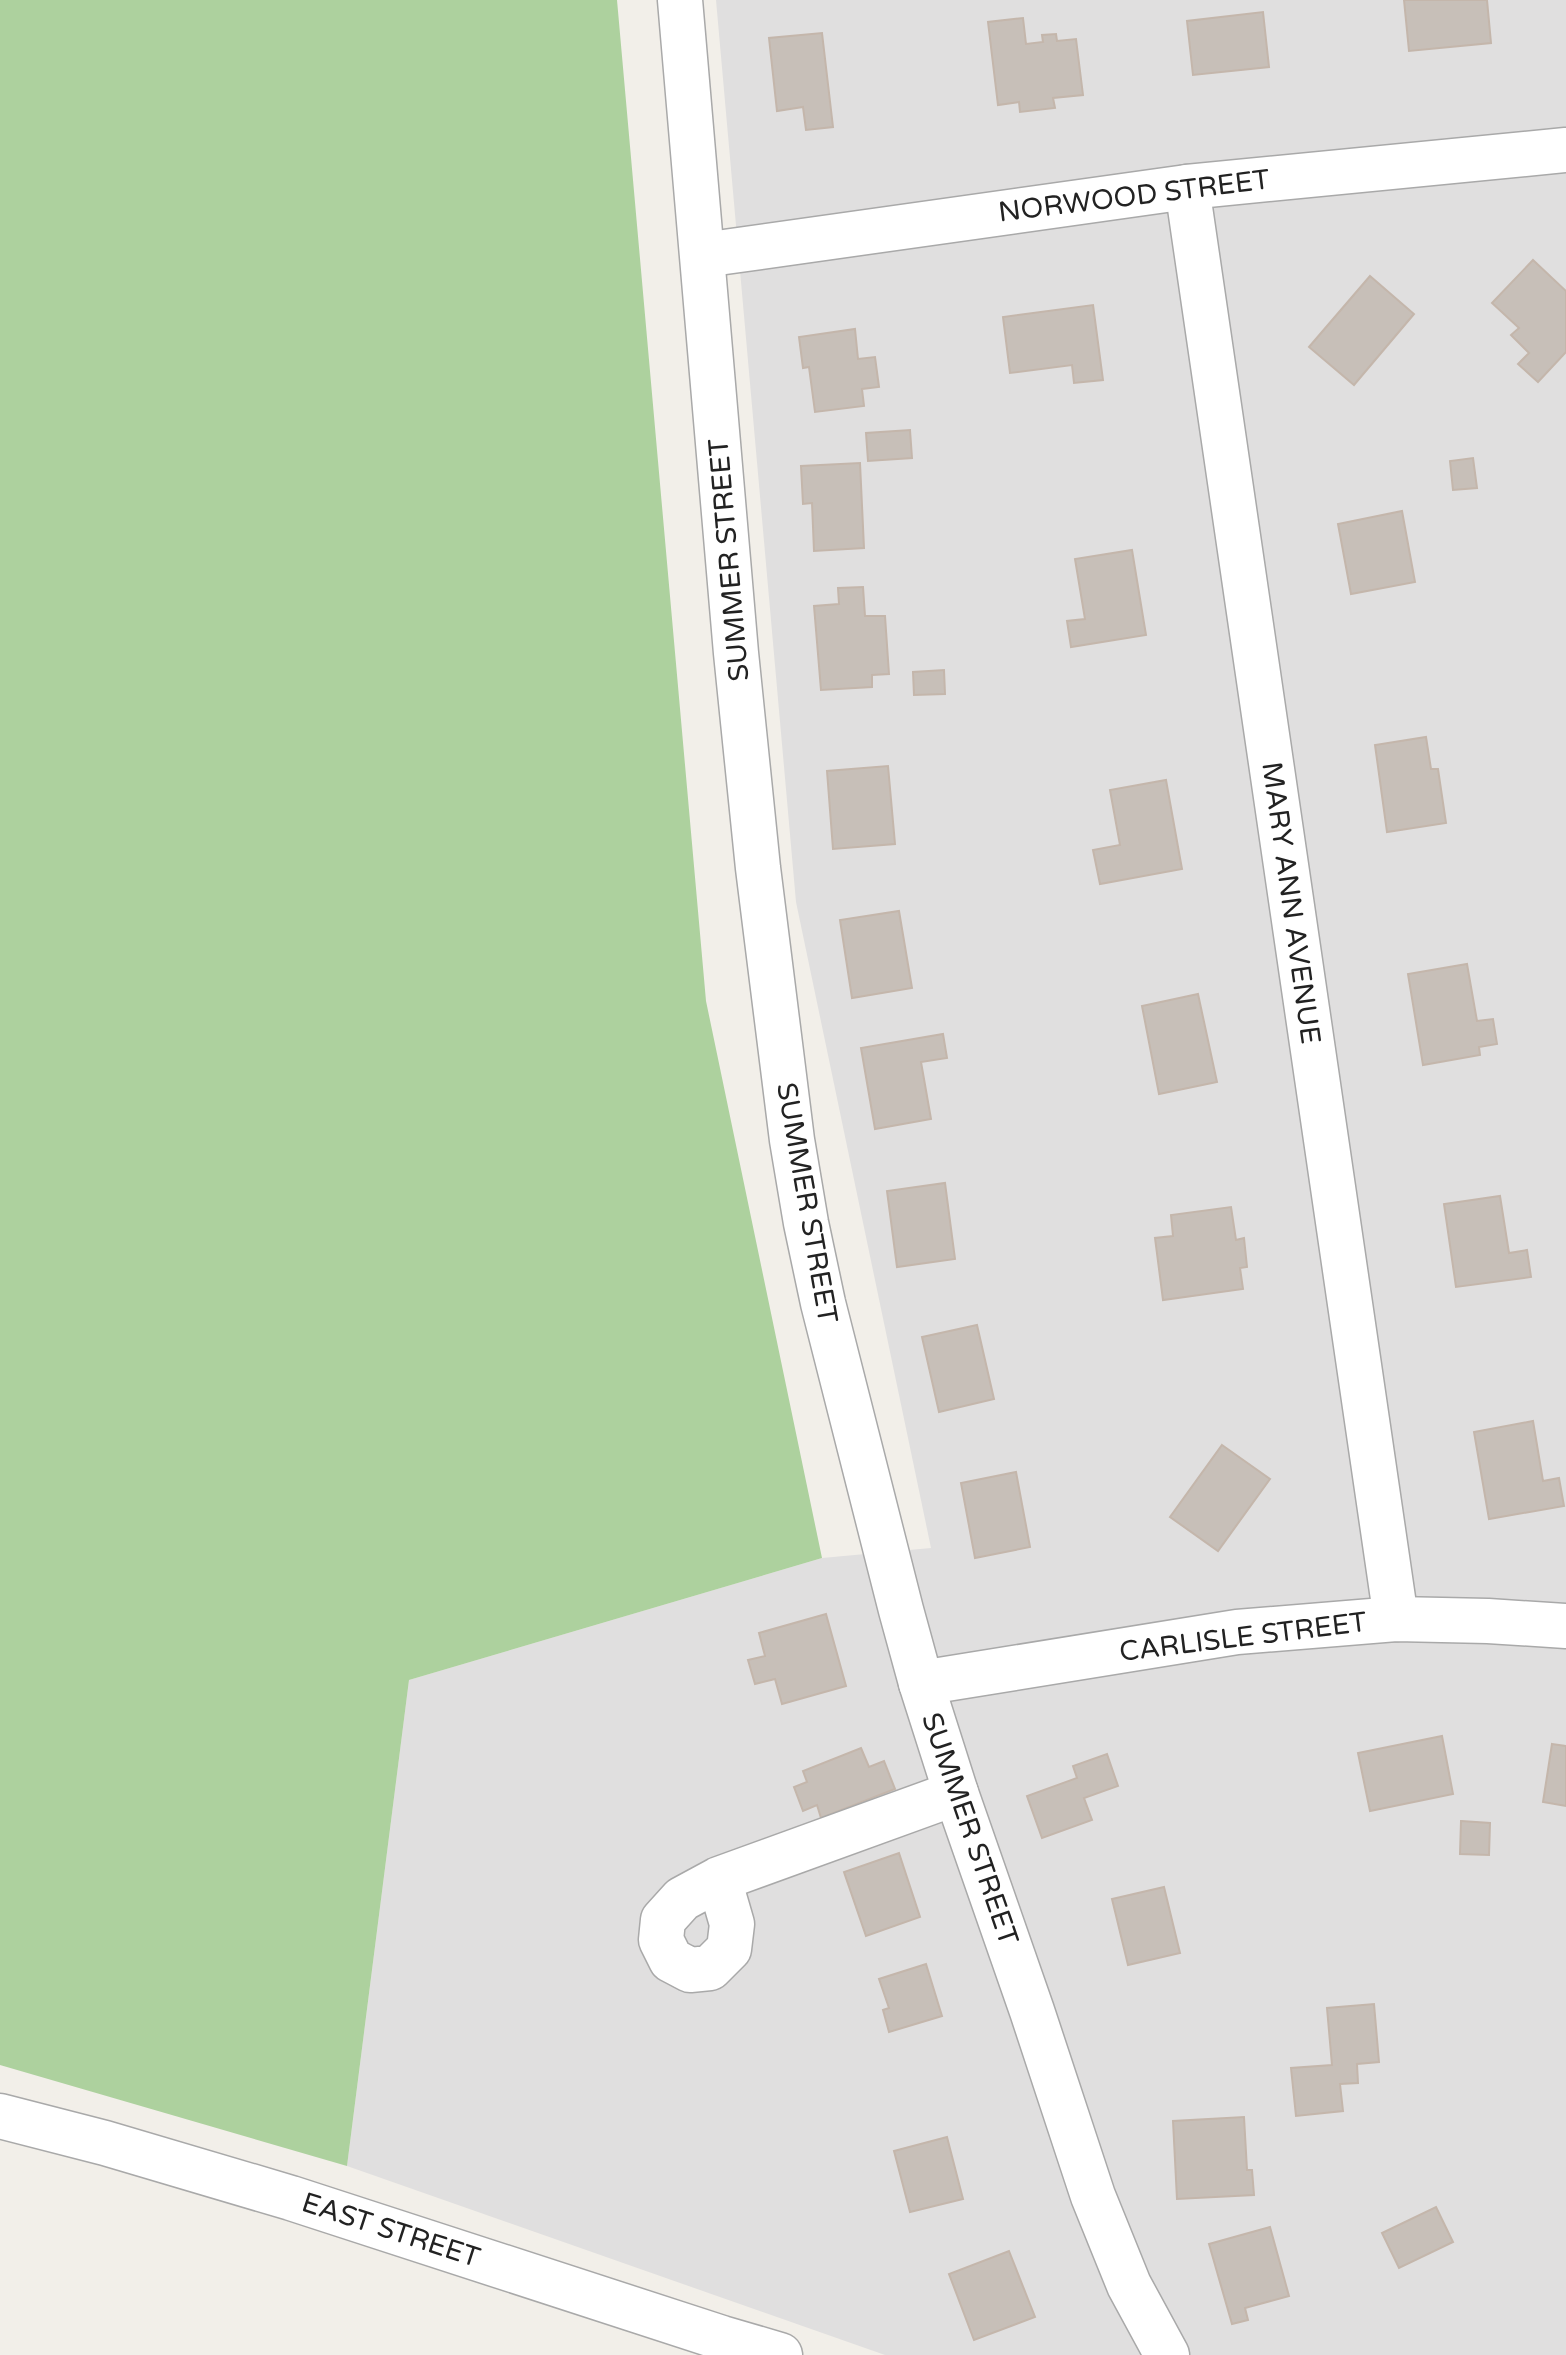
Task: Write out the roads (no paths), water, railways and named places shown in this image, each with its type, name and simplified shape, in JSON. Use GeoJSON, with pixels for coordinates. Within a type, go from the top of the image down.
{"type":"FeatureCollection","features":[{"type":"Feature","properties":{"kind":"street","name":"SUMMER STREET"},"geometry":{"type":"LineString","coordinates":[[680,0],[744,730],[769,961],[806,1223],[823,1303],[921,1683],[956,1793],[1093,2196],[1129,2285],[1167,2355]]}},
{"type":"Feature","properties":{"kind":"street","name":"NORWOOD STREET"},"geometry":{"type":"LineString","coordinates":[[703,255],[1187,187],[1566,150]]}},
{"type":"Feature","properties":{"kind":"street","name":"MARY ANN AVENUE"},"geometry":{"type":"LineString","coordinates":[[1187,187],[1396,1619]]}},
{"type":"Feature","properties":{"kind":"street","name":"CARLISLE STREET"},"geometry":{"type":"LineString","coordinates":[[921,1683],[1237,1632],[1396,1619],[1566,1626]]}},
{"type":"Feature","properties":{"kind":"street"},"geometry":{"type":"LineString","coordinates":[[719,1879],[956,1793]]}},
{"type":"Feature","properties":{"kind":"street","name":"EAST STREET"},"geometry":{"type":"LineString","coordinates":[[0,2116],[105,2143],[306,2202],[780,2355]]}}]}
